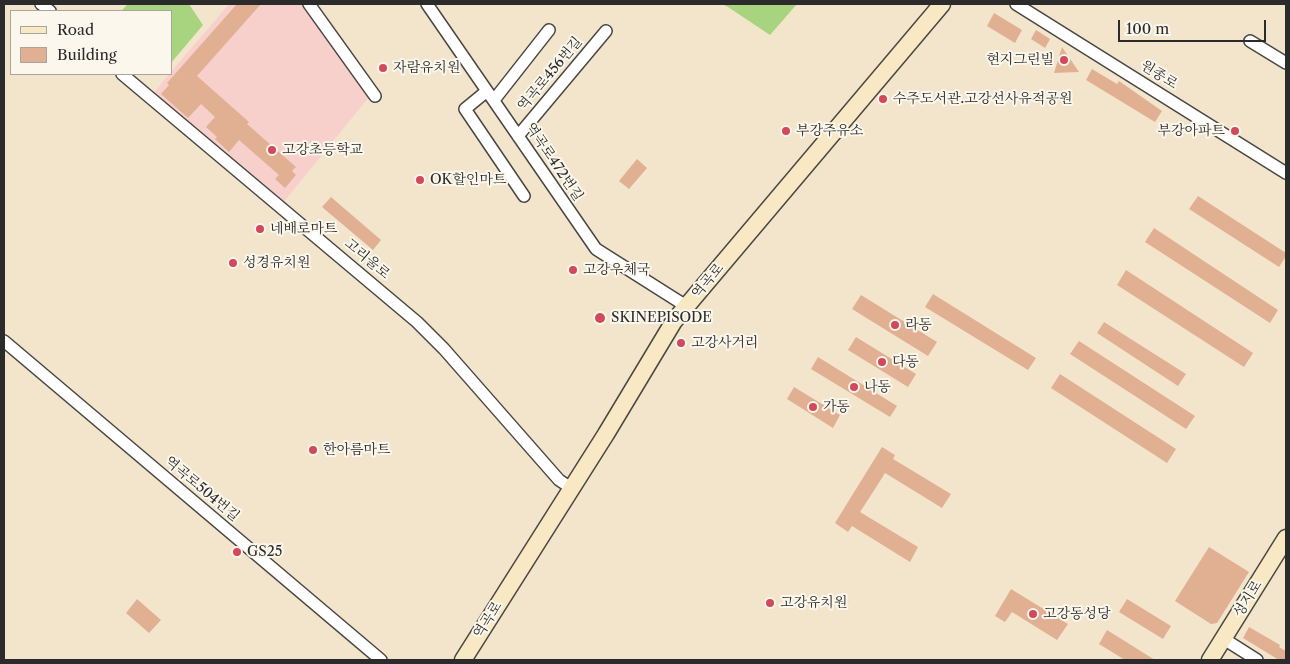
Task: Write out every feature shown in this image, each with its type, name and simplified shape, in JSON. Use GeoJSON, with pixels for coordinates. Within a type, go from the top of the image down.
{"type":"FeatureCollection","features":[{"type":"Feature","properties":{"kind":"street"},"geometry":{"type":"LineString","coordinates":[[309,4],[375,96]]}},
{"type":"Feature","properties":{"kind":"street","name":"역곡로472번길"},"geometry":{"type":"LineString","coordinates":[[428,4],[596,250],[686,306]]}},
{"type":"Feature","properties":{"kind":"street","name":"역곡로"},"geometry":{"type":"LineString","coordinates":[[463,660],[674,320],[942,4]]}},
{"type":"Feature","properties":{"kind":"street","name":"원종로"},"geometry":{"type":"LineString","coordinates":[[1016,4],[1286,173]]}},
{"type":"Feature","properties":{"kind":"street","name":"역곡로456번길"},"geometry":{"type":"LineString","coordinates":[[524,196],[464,109],[491,96],[549,30]]}},
{"type":"Feature","properties":{"kind":"street","name":"역곡로456번길"},"geometry":{"type":"LineString","coordinates":[[518,136],[606,31]]}},
{"type":"Feature","properties":{"kind":"street"},"geometry":{"type":"LineString","coordinates":[[1250,41],[1286,63]]}},
{"type":"Feature","properties":{"kind":"street","name":"고리울로"},"geometry":{"type":"LineString","coordinates":[[123,75],[418,322],[559,480],[571,488]]}},
{"type":"Feature","properties":{"kind":"street","name":"역곡로504번길"},"geometry":{"type":"LineString","coordinates":[[4,341],[381,660]]}},
{"type":"Feature","properties":{"kind":"street","name":"성지로"},"geometry":{"type":"LineString","coordinates":[[1210,660],[1286,538]]}},
{"type":"Feature","properties":{"kind":"street"},"geometry":{"type":"LineString","coordinates":[[1224,639],[1257,660]]}},
{"type":"Feature","properties":{"kind":"shaded area","name":"고강초등학교"},"geometry":{"type":"Polygon","coordinates":[[[229,4],[304,4],[370,96],[282,204],[152,95],[168,75],[172,75],[172,71],[229,4]]]}},
{"type":"Feature","properties":{"kind":"green space"},"geometry":{"type":"Polygon","coordinates":[[[128,4],[189,4],[203,25],[172,62],[172,10],[122,10],[128,4]]]}},
{"type":"Feature","properties":{"kind":"green space"},"geometry":{"type":"Polygon","coordinates":[[[722,4],[797,4],[770,35],[722,4]]]}},
{"type":"Feature","properties":{"kind":"building"},"geometry":{"type":"Polygon","coordinates":[[[237,4],[261,4],[197,76],[249,122],[247,124],[296,167],[292,171],[296,175],[285,188],[275,179],[279,175],[239,140],[229,152],[215,139],[217,137],[206,127],[215,117],[201,104],[188,118],[161,94],[169,85],[167,83],[237,4]]]}},
{"type":"Feature","properties":{"kind":"building"},"geometry":{"type":"Polygon","coordinates":[[[994,13],[1022,30],[1015,43],[987,26],[994,13]]]}},
{"type":"Feature","properties":{"kind":"building"},"geometry":{"type":"Polygon","coordinates":[[[1036,30],[1050,39],[1045,48],[1031,39],[1036,30]]]}},
{"type":"Feature","properties":{"kind":"building","name":"현지그린빌"},"geometry":{"type":"Polygon","coordinates":[[[1062,47],[1079,72],[1054,73],[1062,47]]]}},
{"type":"Feature","properties":{"kind":"building"},"geometry":{"type":"Polygon","coordinates":[[[1092,69],[1117,84],[1119,81],[1162,111],[1155,122],[1086,80],[1092,69]]]}},
{"type":"Feature","properties":{"kind":"building"},"geometry":{"type":"Polygon","coordinates":[[[637,159],[647,168],[629,189],[619,181],[637,159]]]}},
{"type":"Feature","properties":{"kind":"building"},"geometry":{"type":"Polygon","coordinates":[[[1198,196],[1286,253],[1279,267],[1189,209],[1198,196]]]}},
{"type":"Feature","properties":{"kind":"building"},"geometry":{"type":"Polygon","coordinates":[[[331,197],[381,240],[373,250],[322,207],[331,197]]]}},
{"type":"Feature","properties":{"kind":"building"},"geometry":{"type":"Polygon","coordinates":[[[1154,228],[1278,310],[1270,323],[1145,242],[1154,228]]]}},
{"type":"Feature","properties":{"kind":"building"},"geometry":{"type":"Polygon","coordinates":[[[1126,270],[1253,353],[1244,367],[1117,285],[1126,270]]]}},
{"type":"Feature","properties":{"kind":"building"},"geometry":{"type":"Polygon","coordinates":[[[933,294],[1036,358],[1028,370],[925,307],[933,294]]]}},
{"type":"Feature","properties":{"kind":"building","name":"라동"},"geometry":{"type":"Polygon","coordinates":[[[861,295],[937,342],[928,356],[852,309],[861,295]]]}},
{"type":"Feature","properties":{"kind":"building"},"geometry":{"type":"Polygon","coordinates":[[[1104,322],[1186,374],[1178,386],[1097,333],[1104,322]]]}},
{"type":"Feature","properties":{"kind":"building","name":"다동"},"geometry":{"type":"Polygon","coordinates":[[[856,337],[916,374],[908,387],[848,350],[856,337]]]}},
{"type":"Feature","properties":{"kind":"building"},"geometry":{"type":"Polygon","coordinates":[[[1079,341],[1195,416],[1186,429],[1070,354],[1079,341]]]}},
{"type":"Feature","properties":{"kind":"building","name":"나동"},"geometry":{"type":"Polygon","coordinates":[[[818,357],[897,406],[890,417],[811,369],[818,357]]]}},
{"type":"Feature","properties":{"kind":"building"},"geometry":{"type":"Polygon","coordinates":[[[1060,374],[1176,449],[1167,463],[1051,388],[1060,374]]]}},
{"type":"Feature","properties":{"kind":"building","name":"가동"},"geometry":{"type":"Polygon","coordinates":[[[794,387],[840,415],[833,428],[787,399],[794,387]]]}},
{"type":"Feature","properties":{"kind":"building"},"geometry":{"type":"Polygon","coordinates":[[[882,447],[895,455],[893,459],[951,494],[942,508],[885,473],[860,512],[918,547],[910,562],[852,526],[848,532],[835,523],[882,447]]]}},
{"type":"Feature","properties":{"kind":"building"},"geometry":{"type":"Polygon","coordinates":[[[1209,547],[1249,572],[1217,623],[1211,624],[1175,601],[1209,547]]]}},
{"type":"Feature","properties":{"kind":"building","name":"고강동성당"},"geometry":{"type":"Polygon","coordinates":[[[1011,589],[1068,624],[1057,640],[1012,612],[1005,622],[995,616],[1011,589]]]}},
{"type":"Feature","properties":{"kind":"building"},"geometry":{"type":"Polygon","coordinates":[[[137,599],[161,620],[149,633],[126,613],[137,599]]]}},
{"type":"Feature","properties":{"kind":"building"},"geometry":{"type":"Polygon","coordinates":[[[1127,599],[1171,626],[1163,639],[1119,612],[1127,599]]]}},
{"type":"Feature","properties":{"kind":"building"},"geometry":{"type":"Polygon","coordinates":[[[1249,627],[1280,645],[1279,647],[1286,651],[1286,660],[1279,660],[1243,638],[1249,627]]]}},
{"type":"Feature","properties":{"kind":"building"},"geometry":{"type":"Polygon","coordinates":[[[1107,630],[1155,660],[1125,660],[1099,644],[1107,630]]]}},
{"type":"Feature","properties":{"kind":"place","name":"현지그린빌"},"geometry":{"type":"Point","coordinates":[1064,60]}},
{"type":"Feature","properties":{"kind":"place","name":"자람유치원"},"geometry":{"type":"Point","coordinates":[383,68]}},
{"type":"Feature","properties":{"kind":"place","name":"수주도서관.고강선사유적공원"},"geometry":{"type":"Point","coordinates":[883,99]}},
{"type":"Feature","properties":{"kind":"place","name":"부강주유소"},"geometry":{"type":"Point","coordinates":[786,131]}},
{"type":"Feature","properties":{"kind":"place","name":"부강아파트"},"geometry":{"type":"Point","coordinates":[1235,131]}},
{"type":"Feature","properties":{"kind":"place","name":"고강초등학교"},"geometry":{"type":"Point","coordinates":[272,150]}},
{"type":"Feature","properties":{"kind":"place","name":"OK할인마트"},"geometry":{"type":"Point","coordinates":[420,180]}},
{"type":"Feature","properties":{"kind":"place","name":"네배로마트"},"geometry":{"type":"Point","coordinates":[260,229]}},
{"type":"Feature","properties":{"kind":"place","name":"성경유치원"},"geometry":{"type":"Point","coordinates":[233,263]}},
{"type":"Feature","properties":{"kind":"place","name":"고강우체국"},"geometry":{"type":"Point","coordinates":[573,270]}},
{"type":"Feature","properties":{"kind":"place","name":"SKINEPISODE"},"geometry":{"type":"Point","coordinates":[600,318]}},
{"type":"Feature","properties":{"kind":"place","name":"라동"},"geometry":{"type":"Point","coordinates":[895,325]}},
{"type":"Feature","properties":{"kind":"place","name":"고강사거리"},"geometry":{"type":"Point","coordinates":[681,343]}},
{"type":"Feature","properties":{"kind":"place","name":"다동"},"geometry":{"type":"Point","coordinates":[882,362]}},
{"type":"Feature","properties":{"kind":"place","name":"나동"},"geometry":{"type":"Point","coordinates":[854,387]}},
{"type":"Feature","properties":{"kind":"place","name":"가동"},"geometry":{"type":"Point","coordinates":[813,407]}},
{"type":"Feature","properties":{"kind":"place","name":"한아름마트"},"geometry":{"type":"Point","coordinates":[313,450]}},
{"type":"Feature","properties":{"kind":"place","name":"GS25"},"geometry":{"type":"Point","coordinates":[237,552]}},
{"type":"Feature","properties":{"kind":"place","name":"고강유치원"},"geometry":{"type":"Point","coordinates":[770,603]}},
{"type":"Feature","properties":{"kind":"place","name":"고강동성당"},"geometry":{"type":"Point","coordinates":[1033,614]}}]}
